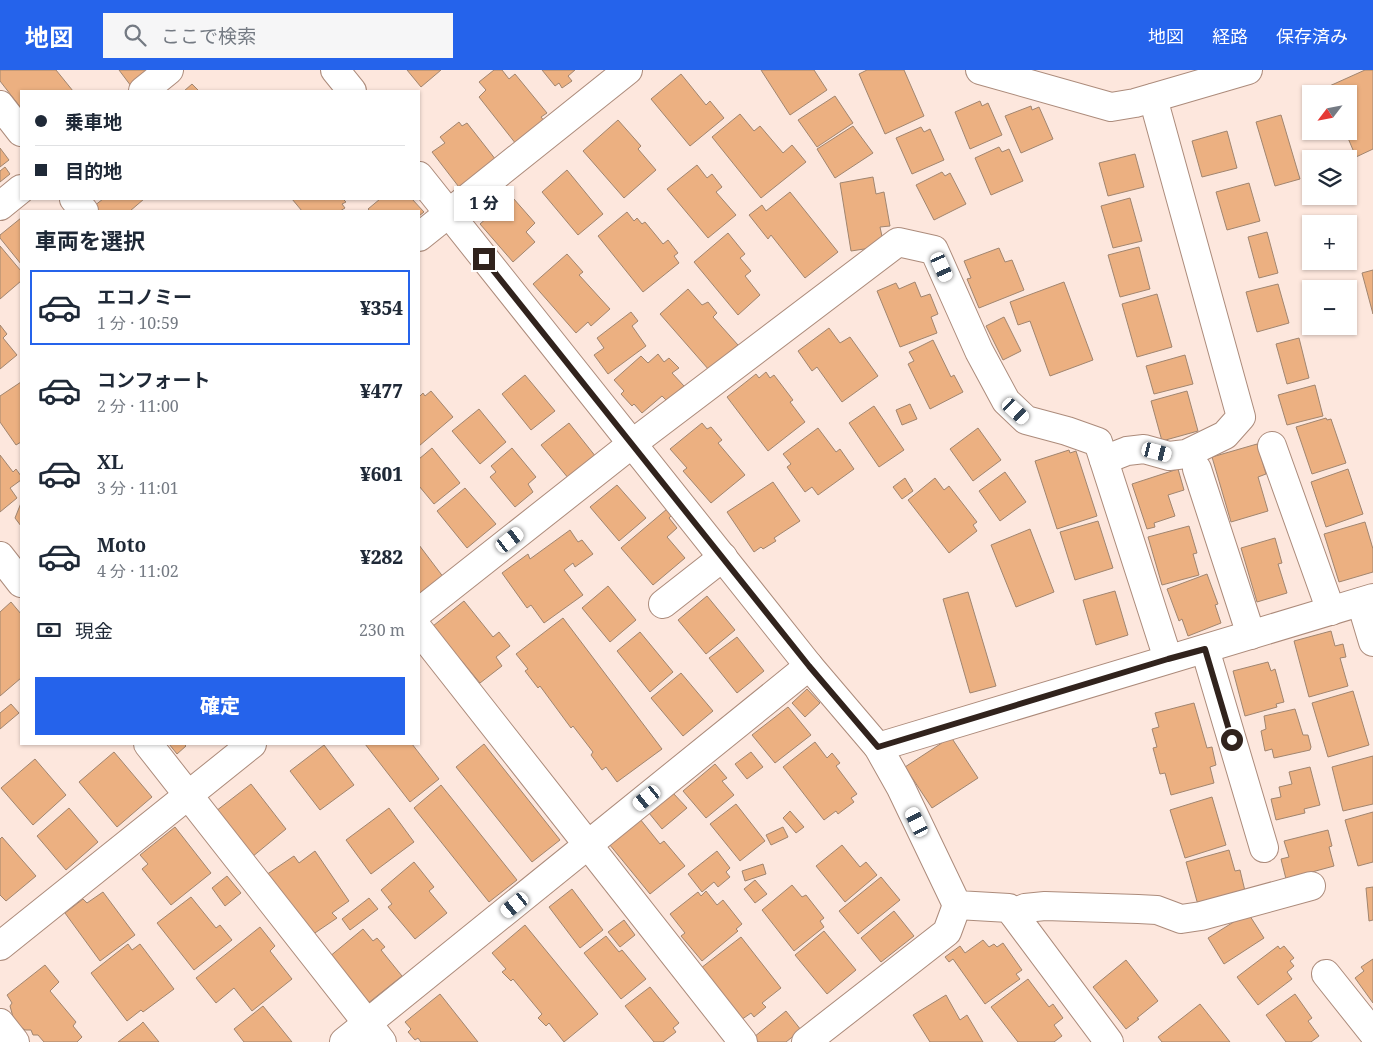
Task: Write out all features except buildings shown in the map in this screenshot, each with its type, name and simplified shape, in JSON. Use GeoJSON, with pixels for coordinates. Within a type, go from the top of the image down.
{"type":"FeatureCollection","features":[{"type":"Feature","properties":{"kind":"street"},"geometry":{"type":"LineString","coordinates":[[144,90],[170,70]]}},
{"type":"Feature","properties":{"kind":"street"},"geometry":{"type":"LineString","coordinates":[[335,70],[351,90]]}},
{"type":"Feature","properties":{"kind":"street"},"geometry":{"type":"LineString","coordinates":[[420,236],[628,70]]}},
{"type":"Feature","properties":{"kind":"street"},"geometry":{"type":"LineString","coordinates":[[980,70],[1111,107],[1153,98],[1248,70]]}},
{"type":"Feature","properties":{"kind":"street"},"geometry":{"type":"LineString","coordinates":[[1104,460],[1127,451],[1144,449],[1169,456],[1186,454],[1225,435],[1241,417],[1153,98]]}},
{"type":"Feature","properties":{"kind":"street"},"geometry":{"type":"LineString","coordinates":[[0,105],[20,131]]}},
{"type":"Feature","properties":{"kind":"street"},"geometry":{"type":"LineString","coordinates":[[420,177],[809,666],[878,747],[957,905],[947,932],[806,1042]]}},
{"type":"Feature","properties":{"kind":"street"},"geometry":{"type":"LineString","coordinates":[[0,206],[20,190]]}},
{"type":"Feature","properties":{"kind":"street"},"geometry":{"type":"LineString","coordinates":[[75,200],[83,210]]}},
{"type":"Feature","properties":{"kind":"street"},"geometry":{"type":"LineString","coordinates":[[420,611],[633,444],[898,242],[934,250],[979,352],[1006,401],[1026,420],[1068,431],[1098,442],[1168,659]]}},
{"type":"Feature","properties":{"kind":"street"},"geometry":{"type":"LineString","coordinates":[[1272,446],[1331,611]]}},
{"type":"Feature","properties":{"kind":"street"},"geometry":{"type":"LineString","coordinates":[[1197,469],[1252,635]]}},
{"type":"Feature","properties":{"kind":"street"},"geometry":{"type":"LineString","coordinates":[[663,604],[723,558]]}},
{"type":"Feature","properties":{"kind":"street"},"geometry":{"type":"LineString","coordinates":[[878,747],[1367,600],[1373,642]]}},
{"type":"Feature","properties":{"kind":"street"},"geometry":{"type":"LineString","coordinates":[[420,631],[743,1042]]}},
{"type":"Feature","properties":{"kind":"street"},"geometry":{"type":"LineString","coordinates":[[1205,649],[1264,848]]}},
{"type":"Feature","properties":{"kind":"street"},"geometry":{"type":"LineString","coordinates":[[344,1042],[375,1033],[588,846],[809,666]]}},
{"type":"Feature","properties":{"kind":"street"},"geometry":{"type":"LineString","coordinates":[[149,745],[375,1033]]}},
{"type":"Feature","properties":{"kind":"street"},"geometry":{"type":"LineString","coordinates":[[0,946],[251,745]]}},
{"type":"Feature","properties":{"kind":"street"},"geometry":{"type":"LineString","coordinates":[[1013,913],[1025,908],[1045,906],[1138,909],[1157,910],[1181,919],[1201,916],[1311,886]]}},
{"type":"Feature","properties":{"kind":"street"},"geometry":{"type":"LineString","coordinates":[[957,905],[1009,908],[1109,1042]]}},
{"type":"Feature","properties":{"kind":"street"},"geometry":{"type":"LineString","coordinates":[[1326,974],[1373,1034]]}},
{"type":"Feature","properties":{"kind":"street"},"geometry":{"type":"LineString","coordinates":[[0,1023],[15,1042]]}},
{"type":"Feature","properties":{"kind":"route"},"geometry":{"type":"LineString","coordinates":[[484,259],[809,666],[878,747],[1205,649],[1232,740]]}}]}
